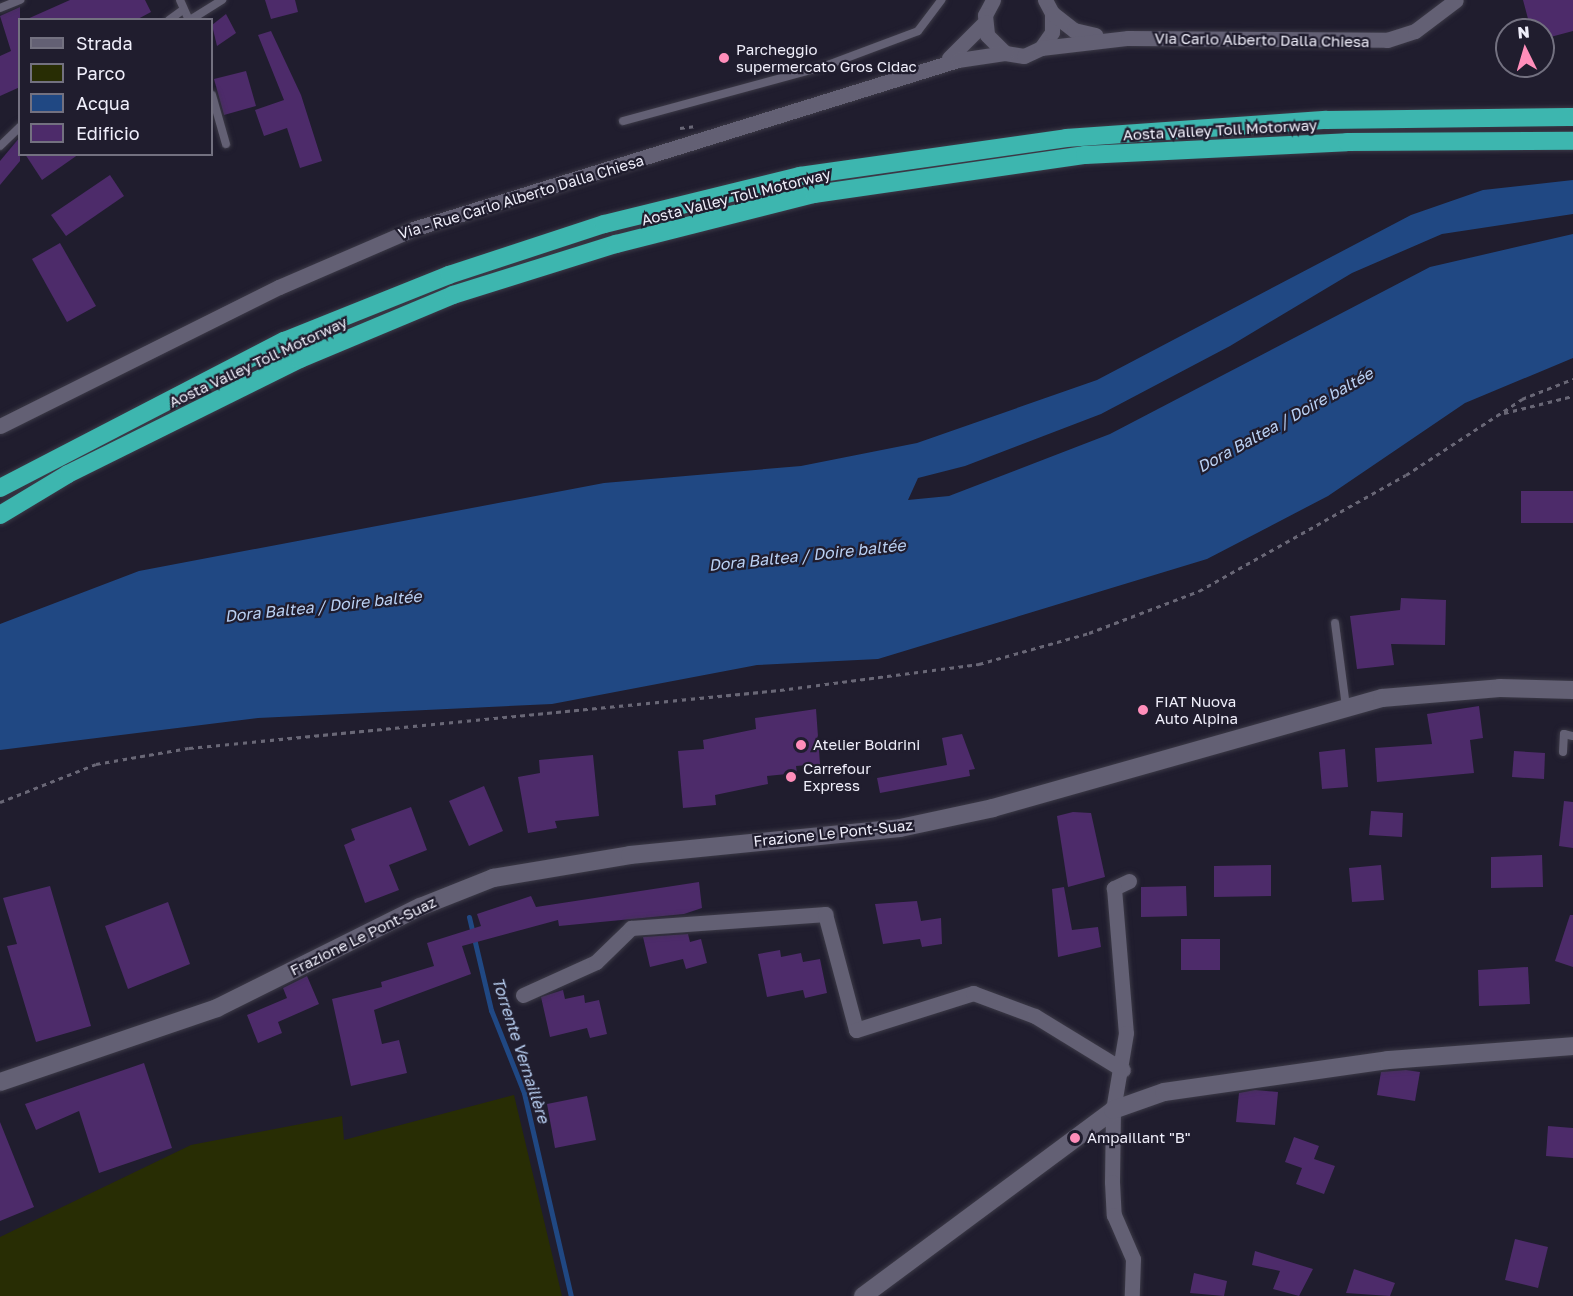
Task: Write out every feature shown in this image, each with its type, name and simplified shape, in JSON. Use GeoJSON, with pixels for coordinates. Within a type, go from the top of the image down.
{"type":"FeatureCollection","features":[{"type":"Feature","properties":{"kind":"highway","name":"Aosta Valley Toll Motorway"},"geometry":{"type":"LineString","coordinates":[[0,488],[284,341],[449,275],[604,224],[800,176],[1066,138],[1326,120],[1573,117]]}},
{"type":"Feature","properties":{"kind":"highway","name":"Aosta Valley Toll Motorway"},"geometry":{"type":"LineString","coordinates":[[0,515],[68,474],[300,359],[453,295],[616,244],[814,194],[1085,155],[1347,142],[1570,141]]}},
{"type":"Feature","properties":{"kind":"main road","name":"Frazione Le Pont-Suaz"},"geometry":{"type":"LineString","coordinates":[[0,1082],[216,1008],[420,907],[493,878],[630,855],[900,828],[993,808],[1346,707],[1442,691],[1573,690]]}},
{"type":"Feature","properties":{"kind":"main road"},"geometry":{"type":"LineString","coordinates":[[863,1296],[1113,1110],[1164,1092],[1388,1060],[1573,1046]]}},
{"type":"Feature","properties":{"kind":"street"},"geometry":{"type":"LineString","coordinates":[[927,69],[960,51],[985,19],[993,0]]}},
{"type":"Feature","properties":{"kind":"street","name":"Via Carlo Alberto Dalla Chiesa"},"geometry":{"type":"LineString","coordinates":[[1005,53],[1024,56],[1041,48],[1128,38],[1387,40],[1415,31],[1456,0]]}},
{"type":"Feature","properties":{"kind":"street"},"geometry":{"type":"LineString","coordinates":[[1041,48],[1052,32],[1049,5]]}},
{"type":"Feature","properties":{"kind":"street","name":"Via Carlo Alberto Dalla Chiesa"},"geometry":{"type":"LineString","coordinates":[[1049,5],[1074,30],[1128,38]]}},
{"type":"Feature","properties":{"kind":"street"},"geometry":{"type":"LineString","coordinates":[[985,19],[994,46],[1005,53]]}},
{"type":"Feature","properties":{"kind":"street"},"geometry":{"type":"LineString","coordinates":[[927,69],[1005,53]]}},
{"type":"Feature","properties":{"kind":"street","name":"Via - Rue Carlo Alberto Dalla Chiesa"},"geometry":{"type":"LineString","coordinates":[[0,426],[279,287],[403,233],[927,69]]}},
{"type":"Feature","properties":{"kind":"street"},"geometry":{"type":"LineString","coordinates":[[1129,881],[1114,888],[1126,1033],[1123,1070],[1113,1110],[1114,1215],[1133,1260],[1132,1296]]}},
{"type":"Feature","properties":{"kind":"street"},"geometry":{"type":"LineString","coordinates":[[523,995],[596,962],[631,928],[825,914],[856,1030],[974,993],[1035,1016],[1123,1070]]}},
{"type":"Feature","properties":{"kind":"lane"},"geometry":{"type":"LineString","coordinates":[[0,8],[20,0]]}},
{"type":"Feature","properties":{"kind":"lane"},"geometry":{"type":"LineString","coordinates":[[180,0],[189,18]]}},
{"type":"Feature","properties":{"kind":"lane"},"geometry":{"type":"LineString","coordinates":[[193,18],[222,0]]}},
{"type":"Feature","properties":{"kind":"lane"},"geometry":{"type":"LineString","coordinates":[[623,121],[855,54],[918,31],[941,0]]}},
{"type":"Feature","properties":{"kind":"lane"},"geometry":{"type":"LineString","coordinates":[[981,0],[985,19]]}},
{"type":"Feature","properties":{"kind":"lane"},"geometry":{"type":"LineString","coordinates":[[173,18],[183,10]]}},
{"type":"Feature","properties":{"kind":"lane"},"geometry":{"type":"LineString","coordinates":[[213,98],[226,144]]}},
{"type":"Feature","properties":{"kind":"lane"},"geometry":{"type":"LineString","coordinates":[[0,146],[18,129]]}},
{"type":"Feature","properties":{"kind":"lane"},"geometry":{"type":"LineString","coordinates":[[1335,623],[1346,707]]}},
{"type":"Feature","properties":{"kind":"lane"},"geometry":{"type":"LineString","coordinates":[[1563,752],[1564,734],[1573,736]]}},
{"type":"Feature","properties":{"kind":"path"},"geometry":{"type":"LineString","coordinates":[[0,802],[96,765],[189,748],[780,690],[979,664],[1089,633],[1199,591],[1406,475],[1500,414],[1573,379]]}},
{"type":"Feature","properties":{"kind":"path"},"geometry":{"type":"LineString","coordinates":[[1500,414],[1573,396]]}},
{"type":"Feature","properties":{"kind":"green space"},"geometry":{"type":"Polygon","coordinates":[[[514,1095],[562,1296],[0,1296],[0,1237],[191,1145],[342,1116],[344,1140],[514,1095]]]}},
{"type":"Feature","properties":{"kind":"water","name":"Dora Baltea / Doire baltée"},"geometry":{"type":"Polygon","coordinates":[[[1573,180],[1573,214],[1442,234],[1352,273],[1230,346],[1101,414],[965,466],[918,478],[908,500],[949,496],[1110,434],[1430,267],[1573,234],[1573,358],[1465,403],[1328,496],[1207,559],[878,659],[757,665],[552,704],[258,718],[0,750],[0,624],[139,571],[604,483],[801,466],[917,443],[1097,380],[1411,215],[1483,190],[1573,180]]]}},
{"type":"Feature","properties":{"kind":"building"},"geometry":{"type":"Polygon","coordinates":[[[70,0],[145,0],[151,12],[140,18],[30,18],[70,0]]]}},
{"type":"Feature","properties":{"kind":"building"},"geometry":{"type":"Polygon","coordinates":[[[265,0],[295,0],[298,12],[271,19],[265,0]]]}},
{"type":"Feature","properties":{"kind":"building"},"geometry":{"type":"Polygon","coordinates":[[[1523,0],[1573,0],[1573,31],[1555,36],[1555,18],[1528,18],[1523,0]]]}},
{"type":"Feature","properties":{"kind":"building"},"geometry":{"type":"Polygon","coordinates":[[[20,7],[18,88],[0,96],[0,56],[11,51],[0,16],[20,7]]]}},
{"type":"Feature","properties":{"kind":"building"},"geometry":{"type":"Polygon","coordinates":[[[226,14],[236,33],[217,46],[213,24],[226,14]]]}},
{"type":"Feature","properties":{"kind":"building"},"geometry":{"type":"Polygon","coordinates":[[[271,31],[301,95],[322,161],[300,168],[287,128],[264,136],[255,110],[284,100],[258,35],[271,31]]]}},
{"type":"Feature","properties":{"kind":"building"},"geometry":{"type":"Polygon","coordinates":[[[246,71],[256,106],[224,115],[214,79],[246,71]]]}},
{"type":"Feature","properties":{"kind":"building"},"geometry":{"type":"Polygon","coordinates":[[[18,139],[20,161],[0,185],[0,161],[18,139]]]}},
{"type":"Feature","properties":{"kind":"building"},"geometry":{"type":"Polygon","coordinates":[[[26,156],[76,156],[42,180],[26,156]]]}},
{"type":"Feature","properties":{"kind":"building"},"geometry":{"type":"Polygon","coordinates":[[[110,175],[124,196],[66,236],[51,215],[110,175]]]}},
{"type":"Feature","properties":{"kind":"building"},"geometry":{"type":"Polygon","coordinates":[[[60,243],[96,306],[67,322],[32,259],[60,243]]]}},
{"type":"Feature","properties":{"kind":"building"},"geometry":{"type":"Polygon","coordinates":[[[1521,491],[1573,491],[1573,523],[1521,523],[1521,491]]]}},
{"type":"Feature","properties":{"kind":"building"},"geometry":{"type":"Polygon","coordinates":[[[1401,598],[1446,600],[1445,645],[1391,644],[1394,665],[1357,669],[1350,616],[1400,610],[1401,598]]]}},
{"type":"Feature","properties":{"kind":"building"},"geometry":{"type":"Polygon","coordinates":[[[1479,706],[1483,738],[1470,740],[1474,773],[1377,782],[1375,748],[1432,744],[1427,714],[1479,706]]]}},
{"type":"Feature","properties":{"kind":"building"},"geometry":{"type":"Polygon","coordinates":[[[816,709],[820,764],[796,766],[797,773],[767,776],[768,784],[715,795],[716,805],[683,808],[678,751],[704,749],[703,740],[756,729],[755,718],[816,709]]]}},
{"type":"Feature","properties":{"kind":"building"},"geometry":{"type":"Polygon","coordinates":[[[962,734],[975,769],[969,770],[970,776],[880,793],[877,778],[947,765],[942,738],[962,734]]]}},
{"type":"Feature","properties":{"kind":"building"},"geometry":{"type":"Polygon","coordinates":[[[1345,749],[1348,787],[1322,789],[1319,752],[1345,749]]]}},
{"type":"Feature","properties":{"kind":"building"},"geometry":{"type":"Polygon","coordinates":[[[1514,751],[1545,753],[1544,779],[1512,777],[1514,751]]]}},
{"type":"Feature","properties":{"kind":"building"},"geometry":{"type":"Polygon","coordinates":[[[593,755],[599,816],[555,821],[557,828],[528,833],[518,777],[540,773],[539,760],[593,755]]]}},
{"type":"Feature","properties":{"kind":"building"},"geometry":{"type":"Polygon","coordinates":[[[484,786],[503,831],[469,846],[449,801],[484,786]]]}},
{"type":"Feature","properties":{"kind":"building"},"geometry":{"type":"Polygon","coordinates":[[[1564,801],[1573,802],[1573,848],[1559,846],[1564,801]]]}},
{"type":"Feature","properties":{"kind":"building"},"geometry":{"type":"Polygon","coordinates":[[[411,807],[427,850],[389,865],[399,890],[365,903],[344,845],[355,840],[351,829],[411,807]]]}},
{"type":"Feature","properties":{"kind":"building"},"geometry":{"type":"Polygon","coordinates":[[[1371,811],[1403,813],[1402,837],[1369,835],[1371,811]]]}},
{"type":"Feature","properties":{"kind":"building"},"geometry":{"type":"Polygon","coordinates":[[[1073,812],[1091,813],[1105,877],[1068,887],[1057,816],[1073,812]]]}},
{"type":"Feature","properties":{"kind":"building"},"geometry":{"type":"Polygon","coordinates":[[[1542,855],[1543,887],[1491,888],[1491,857],[1542,855]]]}},
{"type":"Feature","properties":{"kind":"building"},"geometry":{"type":"Polygon","coordinates":[[[1271,865],[1271,896],[1214,897],[1214,866],[1271,865]]]}},
{"type":"Feature","properties":{"kind":"building"},"geometry":{"type":"Polygon","coordinates":[[[1381,865],[1384,900],[1352,902],[1349,868],[1381,865]]]}},
{"type":"Feature","properties":{"kind":"building"},"geometry":{"type":"Polygon","coordinates":[[[699,882],[702,908],[684,914],[559,926],[558,920],[462,946],[471,974],[374,1010],[382,1044],[399,1040],[407,1073],[351,1086],[332,999],[382,987],[381,982],[434,966],[427,943],[481,926],[477,914],[531,896],[536,907],[699,882]]]}},
{"type":"Feature","properties":{"kind":"building"},"geometry":{"type":"Polygon","coordinates":[[[50,886],[91,1026],[36,1042],[7,946],[17,944],[3,898],[50,886]]]}},
{"type":"Feature","properties":{"kind":"building"},"geometry":{"type":"Polygon","coordinates":[[[1186,886],[1187,916],[1141,917],[1141,887],[1186,886]]]}},
{"type":"Feature","properties":{"kind":"building"},"geometry":{"type":"Polygon","coordinates":[[[1064,887],[1072,930],[1098,927],[1101,947],[1058,957],[1052,889],[1064,887]]]}},
{"type":"Feature","properties":{"kind":"building"},"geometry":{"type":"Polygon","coordinates":[[[917,901],[921,921],[941,918],[942,944],[922,947],[920,939],[883,944],[875,904],[917,901]]]}},
{"type":"Feature","properties":{"kind":"building"},"geometry":{"type":"Polygon","coordinates":[[[168,902],[190,964],[128,989],[105,926],[168,902]]]}},
{"type":"Feature","properties":{"kind":"building"},"geometry":{"type":"Polygon","coordinates":[[[1570,915],[1573,915],[1573,967],[1555,961],[1570,915]]]}},
{"type":"Feature","properties":{"kind":"building"},"geometry":{"type":"Polygon","coordinates":[[[688,934],[690,942],[701,939],[707,963],[686,969],[683,959],[650,967],[643,937],[688,934]]]}},
{"type":"Feature","properties":{"kind":"building"},"geometry":{"type":"Polygon","coordinates":[[[1181,939],[1220,939],[1220,970],[1181,970],[1181,939]]]}},
{"type":"Feature","properties":{"kind":"building"},"geometry":{"type":"Polygon","coordinates":[[[780,950],[781,957],[801,953],[803,962],[820,959],[827,993],[805,998],[803,990],[767,997],[758,954],[780,950]]]}},
{"type":"Feature","properties":{"kind":"building"},"geometry":{"type":"Polygon","coordinates":[[[1528,967],[1530,1004],[1479,1006],[1478,970],[1528,967]]]}},
{"type":"Feature","properties":{"kind":"building"},"geometry":{"type":"Polygon","coordinates":[[[307,976],[319,1004],[278,1022],[282,1033],[258,1043],[247,1015],[287,998],[283,988],[307,976]]]}},
{"type":"Feature","properties":{"kind":"building"},"geometry":{"type":"Polygon","coordinates":[[[563,990],[565,999],[584,995],[585,1003],[599,1000],[607,1034],[590,1038],[587,1028],[550,1037],[541,997],[563,990]]]}},
{"type":"Feature","properties":{"kind":"building"},"geometry":{"type":"Polygon","coordinates":[[[144,1063],[172,1148],[99,1173],[79,1111],[36,1130],[25,1104],[144,1063]]]}},
{"type":"Feature","properties":{"kind":"building"},"geometry":{"type":"Polygon","coordinates":[[[1406,1070],[1420,1072],[1415,1101],[1377,1095],[1381,1072],[1406,1070]]]}},
{"type":"Feature","properties":{"kind":"building"},"geometry":{"type":"Polygon","coordinates":[[[1255,1090],[1278,1092],[1275,1125],[1236,1122],[1239,1093],[1255,1090]]]}},
{"type":"Feature","properties":{"kind":"building"},"geometry":{"type":"Polygon","coordinates":[[[587,1096],[596,1140],[555,1148],[547,1104],[587,1096]]]}},
{"type":"Feature","properties":{"kind":"building"},"geometry":{"type":"Polygon","coordinates":[[[0,1122],[34,1207],[0,1221],[0,1122]]]}},
{"type":"Feature","properties":{"kind":"building"},"geometry":{"type":"Polygon","coordinates":[[[1548,1126],[1573,1128],[1573,1158],[1546,1156],[1548,1126]]]}},
{"type":"Feature","properties":{"kind":"building"},"geometry":{"type":"Polygon","coordinates":[[[1294,1137],[1319,1146],[1314,1159],[1335,1166],[1324,1194],[1296,1184],[1302,1168],[1285,1162],[1294,1137]]]}},
{"type":"Feature","properties":{"kind":"building"},"geometry":{"type":"Polygon","coordinates":[[[1515,1239],[1548,1247],[1538,1288],[1505,1280],[1515,1239]]]}},
{"type":"Feature","properties":{"kind":"building"},"geometry":{"type":"Polygon","coordinates":[[[1255,1251],[1313,1269],[1299,1296],[1273,1289],[1280,1271],[1252,1265],[1255,1251]]]}},
{"type":"Feature","properties":{"kind":"building"},"geometry":{"type":"Polygon","coordinates":[[[1354,1269],[1395,1283],[1390,1296],[1346,1293],[1354,1269]]]}},
{"type":"Feature","properties":{"kind":"building"},"geometry":{"type":"Polygon","coordinates":[[[1194,1273],[1227,1281],[1224,1296],[1190,1293],[1194,1273]]]}},
{"type":"Feature","properties":{"kind":"waterway","name":"Torrente Vernaillère"},"geometry":{"type":"LineString","coordinates":[[469,917],[491,1010],[524,1093],[571,1296]]}},
{"type":"Feature","properties":{"kind":"place","name":"Parcheggio supermercato Gros Cidac"},"geometry":{"type":"Point","coordinates":[724,58]}},
{"type":"Feature","properties":{"kind":"place","name":"FIAT Nuova Auto Alpina"},"geometry":{"type":"Point","coordinates":[1143,710]}},
{"type":"Feature","properties":{"kind":"place","name":"Atelier Boldrini"},"geometry":{"type":"Point","coordinates":[801,745]}},
{"type":"Feature","properties":{"kind":"place","name":"Carrefour Express"},"geometry":{"type":"Point","coordinates":[791,777]}},
{"type":"Feature","properties":{"kind":"place","name":"Ampaillant \"B\""},"geometry":{"type":"Point","coordinates":[1075,1138]}}]}
